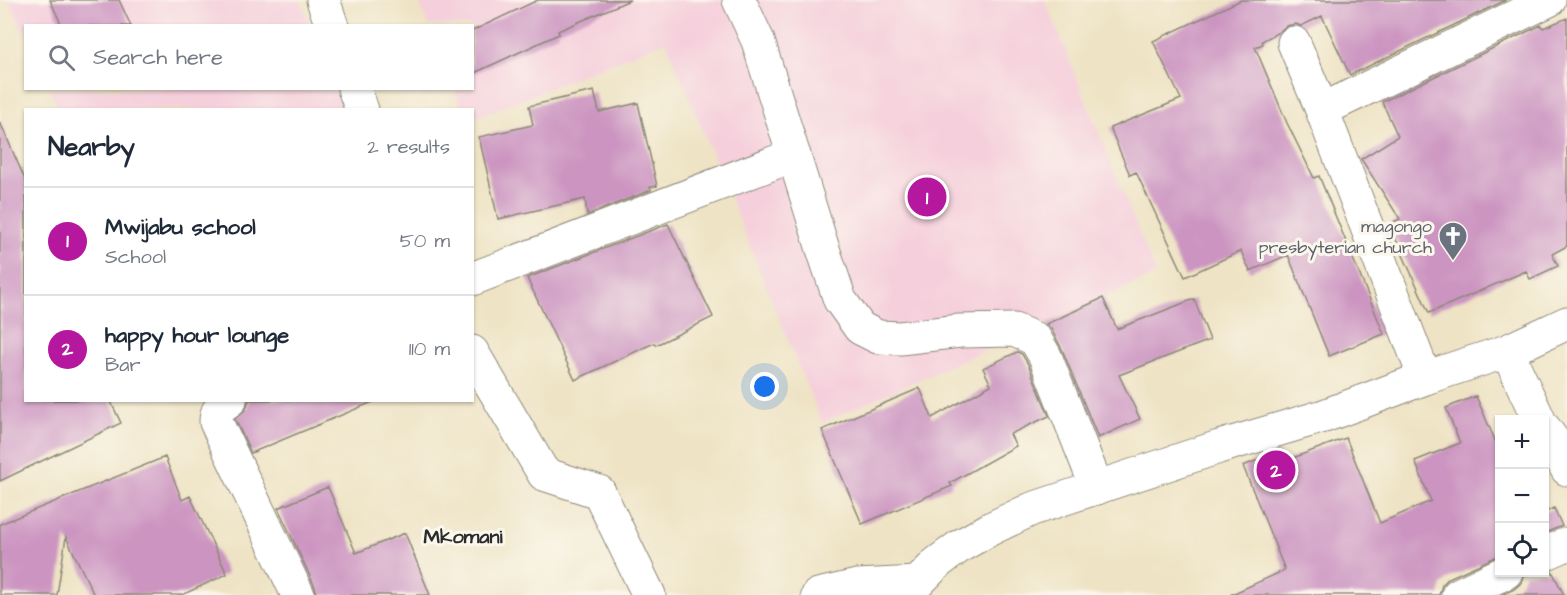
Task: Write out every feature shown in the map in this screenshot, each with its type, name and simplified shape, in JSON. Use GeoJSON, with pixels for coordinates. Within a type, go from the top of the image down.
{"type":"FeatureCollection","features":[{"type":"Feature","properties":{"kind":"street"},"geometry":{"type":"LineString","coordinates":[[323,0],[331,24]]}},
{"type":"Feature","properties":{"kind":"street"},"geometry":{"type":"LineString","coordinates":[[739,0],[758,41],[840,300],[860,328],[878,337],[900,338],[960,330],[1014,330],[1035,339],[1045,356],[1096,488]]}},
{"type":"Feature","properties":{"kind":"street"},"geometry":{"type":"LineString","coordinates":[[1322,110],[1549,0]]}},
{"type":"Feature","properties":{"kind":"street"},"geometry":{"type":"LineString","coordinates":[[1294,43],[1425,378]]}},
{"type":"Feature","properties":{"kind":"street"},"geometry":{"type":"LineString","coordinates":[[355,90],[361,108]]}},
{"type":"Feature","properties":{"kind":"street"},"geometry":{"type":"LineString","coordinates":[[474,278],[794,155]]}},
{"type":"Feature","properties":{"kind":"street"},"geometry":{"type":"LineString","coordinates":[[818,595],[857,586],[912,589],[937,564],[960,546],[1032,509],[1219,447],[1324,416],[1425,378],[1507,351],[1567,323]]}},
{"type":"Feature","properties":{"kind":"street"},"geometry":{"type":"LineString","coordinates":[[1507,351],[1537,415]]}},
{"type":"Feature","properties":{"kind":"street"},"geometry":{"type":"LineString","coordinates":[[474,355],[544,474],[599,492],[649,595]]}},
{"type":"Feature","properties":{"kind":"street"},"geometry":{"type":"LineString","coordinates":[[228,402],[216,414],[216,422],[298,595]]}},
{"type":"Feature","properties":{"kind":"street"},"geometry":{"type":"LineString","coordinates":[[1549,434],[1567,469]]}},
{"type":"Feature","properties":{"kind":"street"},"geometry":{"type":"LineString","coordinates":[[1549,553],[1567,544]]}},
{"type":"Feature","properties":{"kind":"street"},"geometry":{"type":"LineString","coordinates":[[1458,595],[1497,577]]}},
{"type":"Feature","properties":{"kind":"shaded area"},"geometry":{"type":"Polygon","coordinates":[[[9,0],[300,0],[311,24],[24,24],[24,34],[9,0]]]}},
{"type":"Feature","properties":{"kind":"shaded area"},"geometry":{"type":"Polygon","coordinates":[[[418,0],[1045,0],[1156,274],[822,423],[666,41],[474,119],[474,108],[463,108],[454,90],[474,90],[474,24],[428,24],[418,0]]]}},
{"type":"Feature","properties":{"kind":"shaded area"},"geometry":{"type":"Polygon","coordinates":[[[50,90],[337,90],[346,108],[58,108],[50,90]]]}},
{"type":"Feature","properties":{"kind":"building"},"geometry":{"type":"Polygon","coordinates":[[[50,0],[119,0],[130,24],[61,24],[50,0]]]}},
{"type":"Feature","properties":{"kind":"building"},"geometry":{"type":"Polygon","coordinates":[[[538,0],[630,0],[558,31],[559,34],[474,73],[474,30],[538,0]]]}},
{"type":"Feature","properties":{"kind":"building"},"geometry":{"type":"Polygon","coordinates":[[[1241,0],[1506,0],[1350,75],[1322,16],[1301,26],[1296,24],[1286,26],[1262,41],[1263,44],[1255,47],[1287,123],[1314,178],[1319,176],[1384,334],[1329,356],[1288,255],[1250,271],[1241,251],[1185,277],[1136,172],[1130,175],[1110,128],[1181,99],[1153,41],[1241,0]]]}},
{"type":"Feature","properties":{"kind":"building"},"geometry":{"type":"Polygon","coordinates":[[[1567,18],[1567,246],[1552,254],[1558,266],[1530,279],[1526,271],[1429,313],[1389,224],[1400,219],[1361,159],[1398,136],[1382,102],[1541,25],[1543,28],[1567,18]]]}},
{"type":"Feature","properties":{"kind":"building"},"geometry":{"type":"Polygon","coordinates":[[[594,91],[599,112],[638,103],[657,186],[587,215],[585,199],[498,219],[479,137],[533,125],[529,106],[594,91]]]}},
{"type":"Feature","properties":{"kind":"building"},"geometry":{"type":"Polygon","coordinates":[[[0,122],[24,177],[24,402],[111,402],[121,423],[0,481],[0,122]]]}},
{"type":"Feature","properties":{"kind":"building"},"geometry":{"type":"Polygon","coordinates":[[[668,224],[713,317],[575,380],[527,278],[668,224]]]}},
{"type":"Feature","properties":{"kind":"building"},"geometry":{"type":"Polygon","coordinates":[[[1103,298],[1117,329],[1194,299],[1210,340],[1119,375],[1140,419],[1098,438],[1062,349],[1046,324],[1103,298]]]}},
{"type":"Feature","properties":{"kind":"building"},"geometry":{"type":"Polygon","coordinates":[[[1017,352],[1022,354],[1028,364],[1049,416],[1010,434],[1016,446],[950,483],[952,486],[862,524],[822,430],[920,388],[932,418],[991,385],[983,368],[1017,352]]]}},
{"type":"Feature","properties":{"kind":"building"},"geometry":{"type":"Polygon","coordinates":[[[1476,396],[1495,440],[1495,557],[1449,578],[1442,585],[1439,595],[1230,595],[1285,570],[1243,466],[1278,452],[1282,462],[1346,438],[1380,523],[1431,501],[1415,461],[1460,443],[1446,408],[1476,396]]]}},
{"type":"Feature","properties":{"kind":"building"},"geometry":{"type":"Polygon","coordinates":[[[248,402],[373,402],[251,453],[235,419],[246,409],[248,402]]]}},
{"type":"Feature","properties":{"kind":"building"},"geometry":{"type":"Polygon","coordinates":[[[165,457],[182,500],[190,496],[227,574],[182,595],[94,595],[66,537],[57,595],[0,595],[0,524],[165,457]]]}},
{"type":"Feature","properties":{"kind":"building"},"geometry":{"type":"Polygon","coordinates":[[[328,487],[356,553],[405,533],[430,595],[316,595],[315,587],[278,508],[328,487]]]}},
{"type":"Feature","properties":{"kind":"building"},"geometry":{"type":"Polygon","coordinates":[[[1554,508],[1562,526],[1549,531],[1549,523],[1549,510],[1554,508]]]}},
{"type":"Feature","properties":{"kind":"building"},"geometry":{"type":"Polygon","coordinates":[[[1549,571],[1552,571],[1564,595],[1501,595],[1514,589],[1521,583],[1523,577],[1549,577],[1549,571]]]}},
{"type":"Feature","properties":{"kind":"place","name":"Mwijabu school"},"geometry":{"type":"Point","coordinates":[927,197]}},
{"type":"Feature","properties":{"kind":"place","name":"magongo presbyterian church"},"geometry":{"type":"Point","coordinates":[1453,262]}},
{"type":"Feature","properties":{"kind":"place","name":"happy hour lounge"},"geometry":{"type":"Point","coordinates":[1276,470]}},
{"type":"Feature","properties":{"kind":"district","name":"Mkomani"},"geometry":{"type":"Point","coordinates":[463,537]}}]}
